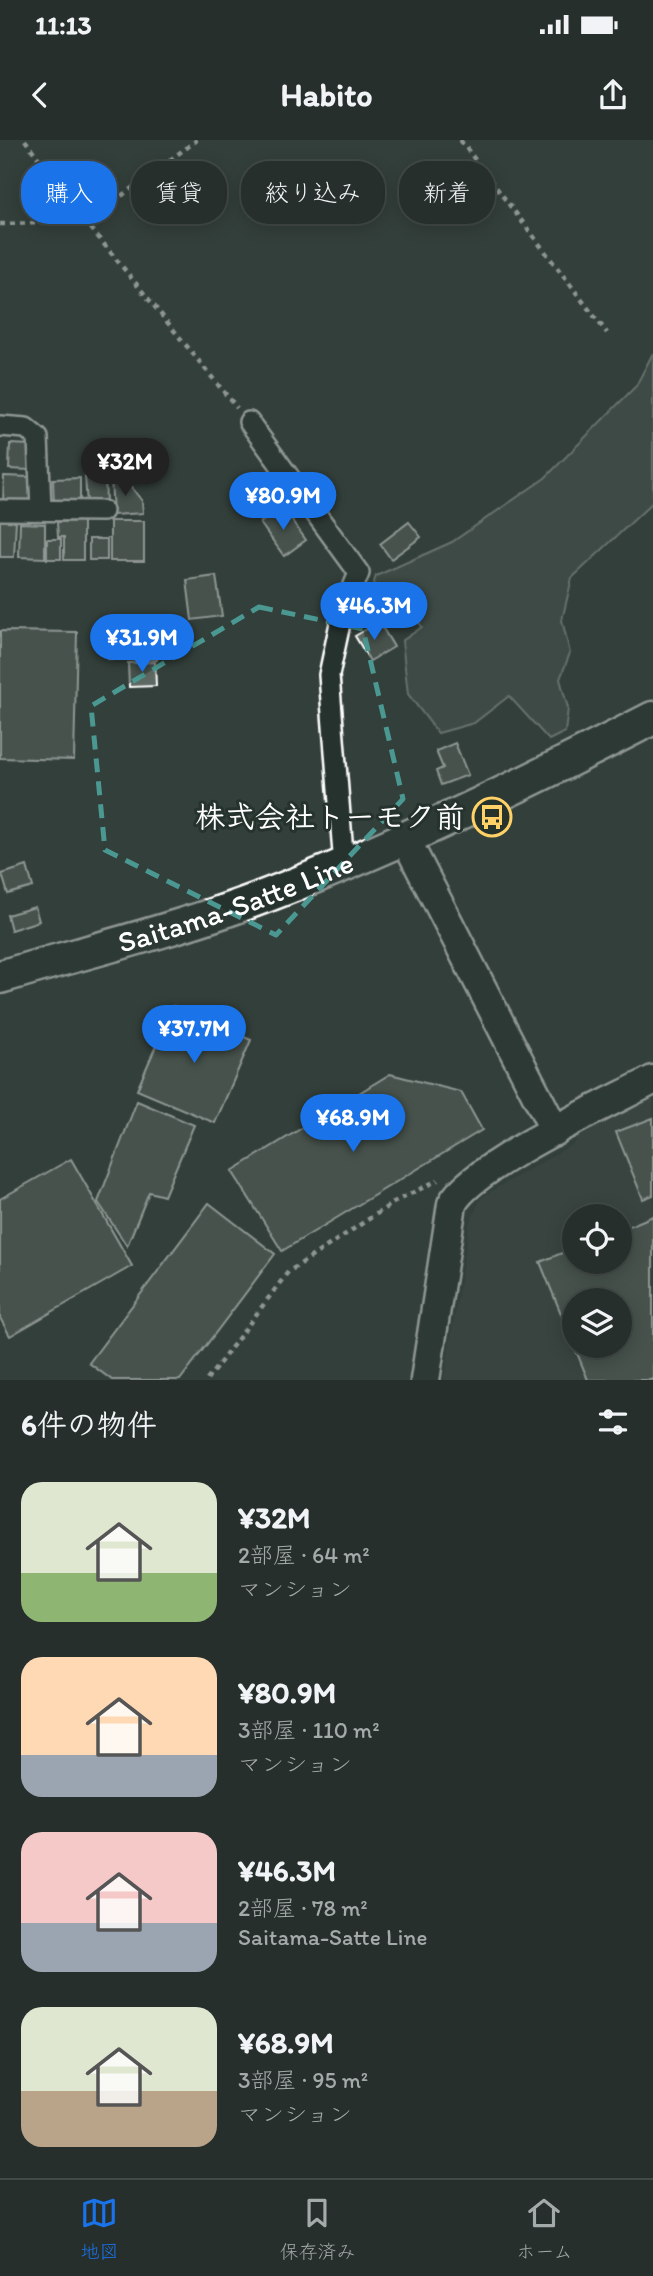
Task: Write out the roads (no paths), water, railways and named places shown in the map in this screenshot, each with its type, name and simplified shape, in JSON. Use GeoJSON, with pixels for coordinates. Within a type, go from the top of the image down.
{"type":"FeatureCollection","features":[{"type":"Feature","properties":{"kind":"main road","name":"Saitama-Satte Line"},"geometry":{"type":"LineString","coordinates":[[0,977],[240,906],[344,866],[499,797],[653,718]]}},
{"type":"Feature","properties":{"kind":"street"},"geometry":{"type":"LineString","coordinates":[[249,422],[359,573],[342,614],[329,675],[344,866]]}},
{"type":"Feature","properties":{"kind":"street"},"geometry":{"type":"LineString","coordinates":[[0,426],[26,429],[38,438],[41,510]]}},
{"type":"Feature","properties":{"kind":"street"},"geometry":{"type":"LineString","coordinates":[[0,510],[103,511]]}},
{"type":"Feature","properties":{"kind":"street"},"geometry":{"type":"LineString","coordinates":[[406,840],[555,1131]]}},
{"type":"Feature","properties":{"kind":"street"},"geometry":{"type":"LineString","coordinates":[[425,1380],[452,1204],[458,1191],[475,1178],[555,1131],[653,1080]]}},
{"type":"Feature","properties":{"kind":"place","name":"株式会社トーモク前"},"geometry":{"type":"Point","coordinates":[492,817]}}]}
